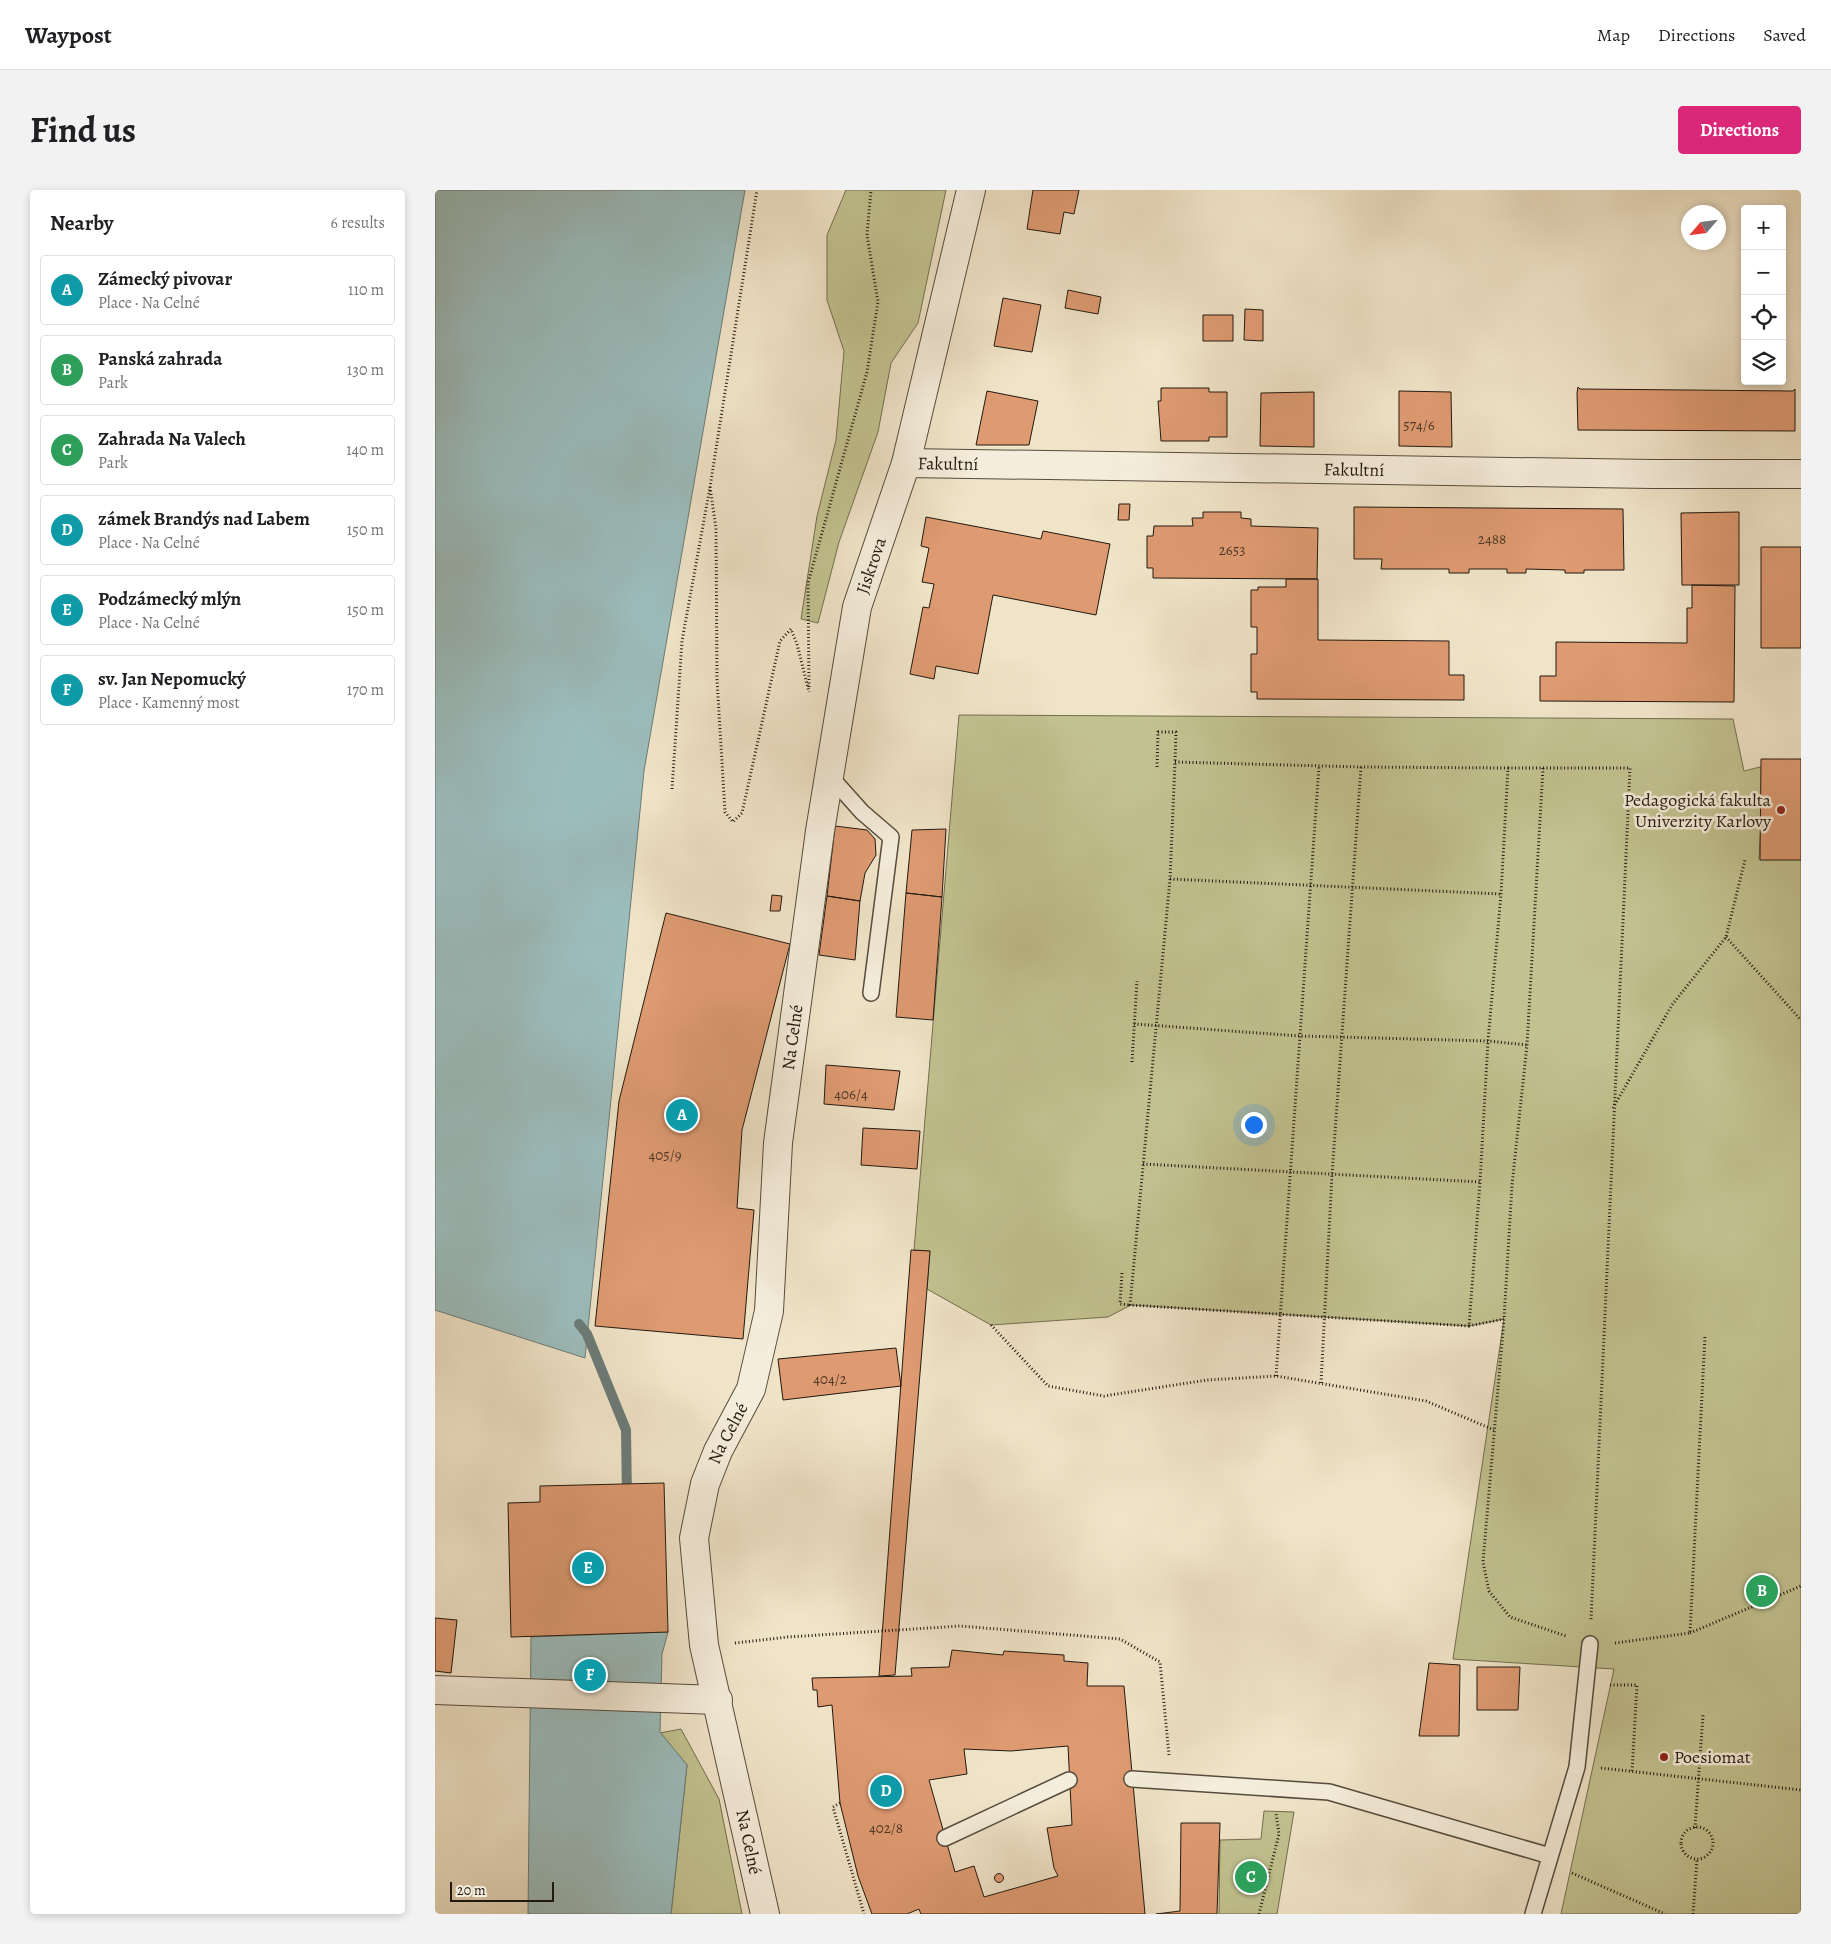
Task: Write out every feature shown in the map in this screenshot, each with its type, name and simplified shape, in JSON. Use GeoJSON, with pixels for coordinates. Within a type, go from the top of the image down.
{"type":"FeatureCollection","features":[{"type":"Feature","properties":{"kind":"street","name":"Jiskrova"},"geometry":{"type":"LineString","coordinates":[[803,950],[828,774],[857,607],[906,463],[971,190]]}},
{"type":"Feature","properties":{"kind":"street","name":"Fakultní"},"geometry":{"type":"LineString","coordinates":[[906,463],[1653,474],[1801,474]]}},
{"type":"Feature","properties":{"kind":"street","name":"Na Celné"},"geometry":{"type":"LineString","coordinates":[[765,1914],[704,1645],[695,1538],[705,1484],[718,1451],[751,1390],[769,1311],[778,1143],[803,950]]}},
{"type":"Feature","properties":{"kind":"street"},"geometry":{"type":"LineString","coordinates":[[435,1690],[502,1691],[671,1700],[718,1700]]}},
{"type":"Feature","properties":{"kind":"lane"},"geometry":{"type":"LineString","coordinates":[[828,774],[862,812],[891,837],[871,993]]}},
{"type":"Feature","properties":{"kind":"lane"},"geometry":{"type":"LineString","coordinates":[[1533,1914],[1577,1767],[1590,1644]]}},
{"type":"Feature","properties":{"kind":"lane"},"geometry":{"type":"LineString","coordinates":[[1132,1779],[1329,1792],[1550,1856]]}},
{"type":"Feature","properties":{"kind":"lane"},"geometry":{"type":"LineString","coordinates":[[945,1838],[1069,1780]]}},
{"type":"Feature","properties":{"kind":"path"},"geometry":{"type":"LineString","coordinates":[[671,789],[682,641],[710,487],[757,190]]}},
{"type":"Feature","properties":{"kind":"path"},"geometry":{"type":"LineString","coordinates":[[710,487],[716,528],[717,689],[725,812],[733,822],[742,814],[780,641],[791,629],[797,644],[809,692],[808,583],[867,372],[878,302],[867,235],[871,190]]}},
{"type":"Feature","properties":{"kind":"path"},"geometry":{"type":"LineString","coordinates":[[1131,1304],[1170,879],[1176,732],[1158,732],[1157,767]]}},
{"type":"Feature","properties":{"kind":"path"},"geometry":{"type":"LineString","coordinates":[[1175,762],[1361,767],[1630,768],[1612,1110],[1605,1330],[1590,1644]]}},
{"type":"Feature","properties":{"kind":"path"},"geometry":{"type":"LineString","coordinates":[[1276,1376],[1319,766]]}},
{"type":"Feature","properties":{"kind":"path"},"geometry":{"type":"LineString","coordinates":[[1321,1383],[1332,1175],[1361,767]]}},
{"type":"Feature","properties":{"kind":"path"},"geometry":{"type":"LineString","coordinates":[[1469,1326],[1488,1040],[1501,894],[1507,768]]}},
{"type":"Feature","properties":{"kind":"path"},"geometry":{"type":"LineString","coordinates":[[1543,768],[1527,1045],[1512,1185],[1504,1319],[1483,1562],[1489,1591],[1510,1617],[1590,1644],[1607,1644],[1690,1633],[1801,1586]]}},
{"type":"Feature","properties":{"kind":"path"},"geometry":{"type":"LineString","coordinates":[[1612,1110],[1672,1005],[1726,937],[1745,860]]}},
{"type":"Feature","properties":{"kind":"path"},"geometry":{"type":"LineString","coordinates":[[1170,879],[1501,894]]}},
{"type":"Feature","properties":{"kind":"path"},"geometry":{"type":"LineString","coordinates":[[1726,937],[1801,1020]]}},
{"type":"Feature","properties":{"kind":"path"},"geometry":{"type":"LineString","coordinates":[[1131,1062],[1137,981]]}},
{"type":"Feature","properties":{"kind":"path"},"geometry":{"type":"LineString","coordinates":[[1134,1024],[1301,1036],[1488,1040],[1527,1045]]}},
{"type":"Feature","properties":{"kind":"path"},"geometry":{"type":"LineString","coordinates":[[1143,1164],[1480,1182]]}},
{"type":"Feature","properties":{"kind":"path"},"geometry":{"type":"LineString","coordinates":[[1122,1273],[1120,1304],[1469,1326],[1504,1319]]}},
{"type":"Feature","properties":{"kind":"path"},"geometry":{"type":"LineString","coordinates":[[991,1325],[1048,1386],[1104,1396],[1207,1380],[1276,1376],[1426,1401],[1494,1430]]}},
{"type":"Feature","properties":{"kind":"path"},"geometry":{"type":"LineString","coordinates":[[1690,1633],[1705,1335]]}},
{"type":"Feature","properties":{"kind":"path"},"geometry":{"type":"LineString","coordinates":[[704,1645],[789,1637],[960,1626],[1120,1639],[1160,1662],[1172,1781]]}},
{"type":"Feature","properties":{"kind":"path"},"geometry":{"type":"LineString","coordinates":[[1601,1685],[1637,1685],[1632,1772]]}},
{"type":"Feature","properties":{"kind":"path"},"geometry":{"type":"LineString","coordinates":[[1695,1828],[1700,1779],[1703,1715]]}},
{"type":"Feature","properties":{"kind":"path"},"geometry":{"type":"LineString","coordinates":[[1596,1768],[1801,1790]]}},
{"type":"Feature","properties":{"kind":"path"},"geometry":{"type":"LineString","coordinates":[[1259,1914],[1279,1834],[1273,1788]]}},
{"type":"Feature","properties":{"kind":"path"},"geometry":{"type":"LineString","coordinates":[[840,1803],[833,1807],[864,1914]]}},
{"type":"Feature","properties":{"kind":"path"},"geometry":{"type":"LineString","coordinates":[[1695,1828],[1705,1830],[1712,1838],[1713,1843],[1710,1852],[1702,1859],[1687,1856],[1682,1847],[1683,1836],[1686,1832],[1695,1828]]}},
{"type":"Feature","properties":{"kind":"path"},"geometry":{"type":"LineString","coordinates":[[1693,1914],[1697,1859]]}},
{"type":"Feature","properties":{"kind":"path"},"geometry":{"type":"LineString","coordinates":[[1566,1870],[1665,1914]]}},
{"type":"Feature","properties":{"kind":"green space"},"geometry":{"type":"Polygon","coordinates":[[[846,190],[946,190],[918,323],[891,363],[878,432],[839,542],[818,623],[801,619],[817,516],[836,440],[844,351],[827,300],[827,235],[846,190]]]}},
{"type":"Feature","properties":{"kind":"green space"},"geometry":{"type":"Polygon","coordinates":[[[959,715],[1733,719],[1744,771],[1764,766],[1759,859],[1801,859],[1801,1914],[1561,1914],[1614,1669],[1453,1659],[1504,1319],[1469,1326],[1131,1305],[1108,1317],[991,1325],[927,1289],[930,1251],[914,1250],[959,715]]]}},
{"type":"Feature","properties":{"kind":"green space"},"geometry":{"type":"Polygon","coordinates":[[[681,1729],[719,1799],[742,1914],[671,1914],[687,1765],[660,1733],[681,1729]]]}},
{"type":"Feature","properties":{"kind":"green space"},"geometry":{"type":"Polygon","coordinates":[[[1264,1811],[1294,1812],[1277,1914],[1219,1914],[1220,1840],[1261,1839],[1264,1811]]]}},
{"type":"Feature","properties":{"kind":"water"},"geometry":{"type":"Polygon","coordinates":[[[435,190],[745,190],[644,771],[585,1358],[435,1310],[435,190]]]}},
{"type":"Feature","properties":{"kind":"water"},"geometry":{"type":"Polygon","coordinates":[[[668,1632],[662,1654],[660,1732],[687,1765],[671,1914],[528,1914],[531,1637],[668,1632]]]}},
{"type":"Feature","properties":{"kind":"building"},"geometry":{"type":"Polygon","coordinates":[[[1033,190],[1079,190],[1074,214],[1064,212],[1060,234],[1027,229],[1033,190]]]}},
{"type":"Feature","properties":{"kind":"building"},"geometry":{"type":"Polygon","coordinates":[[[1068,290],[1101,297],[1098,314],[1065,308],[1068,290]]]}},
{"type":"Feature","properties":{"kind":"building"},"geometry":{"type":"Polygon","coordinates":[[[1003,298],[1041,305],[1032,352],[994,346],[1003,298]]]}},
{"type":"Feature","properties":{"kind":"building"},"geometry":{"type":"Polygon","coordinates":[[[1245,309],[1263,310],[1263,341],[1244,340],[1245,309]]]}},
{"type":"Feature","properties":{"kind":"building"},"geometry":{"type":"Polygon","coordinates":[[[1203,315],[1233,315],[1233,341],[1203,341],[1203,315]]]}},
{"type":"Feature","properties":{"kind":"building"},"geometry":{"type":"Polygon","coordinates":[[[1578,387],[1580,389],[1793,391],[1795,389],[1795,431],[1578,430],[1578,387]]]}},
{"type":"Feature","properties":{"kind":"building"},"geometry":{"type":"Polygon","coordinates":[[[1161,388],[1209,388],[1209,392],[1227,392],[1227,437],[1209,437],[1209,441],[1161,441],[1158,401],[1161,401],[1161,388]]]}},
{"type":"Feature","properties":{"kind":"building"},"geometry":{"type":"Polygon","coordinates":[[[987,391],[1038,401],[1029,445],[976,445],[987,391]]]}},
{"type":"Feature","properties":{"kind":"building"},"geometry":{"type":"Polygon","coordinates":[[[1399,391],[1451,392],[1452,447],[1399,446],[1399,391]]]}},
{"type":"Feature","properties":{"kind":"building"},"geometry":{"type":"Polygon","coordinates":[[[1314,392],[1314,447],[1260,446],[1261,393],[1314,392]]]}},
{"type":"Feature","properties":{"kind":"building"},"geometry":{"type":"Polygon","coordinates":[[[1119,504],[1130,504],[1129,520],[1118,520],[1119,504]]]}},
{"type":"Feature","properties":{"kind":"building"},"geometry":{"type":"Polygon","coordinates":[[[1354,507],[1623,509],[1624,570],[1584,570],[1584,573],[1565,573],[1565,570],[1526,569],[1526,573],[1507,573],[1507,569],[1469,569],[1469,573],[1449,573],[1449,569],[1381,569],[1382,559],[1354,559],[1354,507]]]}},
{"type":"Feature","properties":{"kind":"building"},"geometry":{"type":"Polygon","coordinates":[[[1203,512],[1241,512],[1241,518],[1251,519],[1251,526],[1318,528],[1317,579],[1153,578],[1153,568],[1147,568],[1147,536],[1153,536],[1154,526],[1193,526],[1192,518],[1203,518],[1203,512]]]}},
{"type":"Feature","properties":{"kind":"building"},"geometry":{"type":"Polygon","coordinates":[[[1739,512],[1739,585],[1682,585],[1681,513],[1739,512]]]}},
{"type":"Feature","properties":{"kind":"building"},"geometry":{"type":"Polygon","coordinates":[[[926,517],[1041,539],[1043,531],[1110,544],[1096,615],[993,595],[978,674],[936,666],[934,679],[910,674],[923,607],[929,608],[934,584],[922,582],[929,548],[921,546],[926,517]]]}},
{"type":"Feature","properties":{"kind":"building"},"geometry":{"type":"Polygon","coordinates":[[[1761,547],[1801,547],[1801,648],[1761,648],[1761,547]]]}},
{"type":"Feature","properties":{"kind":"building"},"geometry":{"type":"Polygon","coordinates":[[[1286,579],[1318,579],[1318,640],[1449,641],[1449,675],[1464,675],[1464,700],[1257,699],[1257,692],[1251,692],[1251,654],[1257,654],[1257,627],[1251,627],[1251,590],[1258,590],[1258,587],[1286,587],[1286,579]]]}},
{"type":"Feature","properties":{"kind":"building"},"geometry":{"type":"Polygon","coordinates":[[[1692,585],[1735,586],[1734,702],[1540,701],[1540,676],[1556,676],[1556,642],[1687,643],[1687,608],[1692,608],[1692,585]]]}},
{"type":"Feature","properties":{"kind":"building","name":"Pedagogická fakulta Univerzity Karlovy"},"geometry":{"type":"Polygon","coordinates":[[[1761,759],[1801,759],[1801,860],[1760,860],[1761,759]]]}},
{"type":"Feature","properties":{"kind":"building"},"geometry":{"type":"Polygon","coordinates":[[[835,826],[867,830],[875,839],[876,855],[865,873],[860,901],[827,896],[835,826]]]}},
{"type":"Feature","properties":{"kind":"building"},"geometry":{"type":"Polygon","coordinates":[[[946,829],[942,897],[906,893],[912,830],[946,829]]]}},
{"type":"Feature","properties":{"kind":"building"},"geometry":{"type":"Polygon","coordinates":[[[906,893],[942,897],[933,1020],[896,1017],[906,893]]]}},
{"type":"Feature","properties":{"kind":"building"},"geometry":{"type":"Polygon","coordinates":[[[772,895],[782,896],[780,911],[770,911],[772,895]]]}},
{"type":"Feature","properties":{"kind":"building"},"geometry":{"type":"Polygon","coordinates":[[[827,896],[860,901],[855,960],[819,955],[827,896]]]}},
{"type":"Feature","properties":{"kind":"building"},"geometry":{"type":"Polygon","coordinates":[[[666,913],[790,944],[742,1130],[737,1208],[754,1210],[743,1339],[595,1326],[619,1101],[666,913]]]}},
{"type":"Feature","properties":{"kind":"building"},"geometry":{"type":"Polygon","coordinates":[[[826,1065],[900,1071],[894,1110],[824,1104],[826,1065]]]}},
{"type":"Feature","properties":{"kind":"building"},"geometry":{"type":"Polygon","coordinates":[[[863,1128],[920,1131],[917,1169],[861,1165],[863,1128]]]}},
{"type":"Feature","properties":{"kind":"building"},"geometry":{"type":"Polygon","coordinates":[[[911,1250],[930,1251],[895,1675],[879,1676],[911,1250]]]}},
{"type":"Feature","properties":{"kind":"building"},"geometry":{"type":"Polygon","coordinates":[[[896,1348],[901,1386],[783,1400],[778,1359],[896,1348]]]}},
{"type":"Feature","properties":{"kind":"building"},"geometry":{"type":"Polygon","coordinates":[[[664,1483],[668,1632],[511,1637],[508,1503],[540,1502],[540,1486],[664,1483]]]}},
{"type":"Feature","properties":{"kind":"building"},"geometry":{"type":"Polygon","coordinates":[[[435,1618],[457,1620],[451,1673],[435,1671],[435,1618]]]}},
{"type":"Feature","properties":{"kind":"building"},"geometry":{"type":"Polygon","coordinates":[[[952,1650],[1003,1655],[1004,1651],[1064,1655],[1064,1661],[1088,1663],[1087,1686],[1124,1686],[1145,1914],[921,1914],[919,1909],[907,1914],[872,1914],[858,1876],[840,1803],[832,1705],[818,1707],[817,1690],[813,1690],[812,1678],[912,1676],[911,1668],[949,1667],[952,1650]],[[1068,1746],[1011,1751],[964,1749],[967,1774],[929,1780],[955,1872],[974,1866],[984,1897],[1058,1876],[1054,1868],[1047,1828],[1072,1825],[1068,1746]]]}},
{"type":"Feature","properties":{"kind":"building"},"geometry":{"type":"Polygon","coordinates":[[[1429,1663],[1460,1665],[1459,1736],[1419,1736],[1429,1663]]]}},
{"type":"Feature","properties":{"kind":"building"},"geometry":{"type":"Polygon","coordinates":[[[1477,1667],[1520,1667],[1518,1710],[1477,1710],[1477,1667]]]}},
{"type":"Feature","properties":{"kind":"building"},"geometry":{"type":"Polygon","coordinates":[[[1181,1823],[1220,1823],[1217,1914],[1156,1914],[1180,1911],[1181,1823]]]}},
{"type":"Feature","properties":{"kind":"building"},"geometry":{"type":"Polygon","coordinates":[[[999,1873],[1004,1878],[999,1883],[994,1878],[999,1873]]]}},
{"type":"Feature","properties":{"kind":"waterway"},"geometry":{"type":"LineString","coordinates":[[579,1324],[587,1334],[626,1430],[627,1497]]}},
{"type":"Feature","properties":{"kind":"place","name":"Pedagogická fakulta Univerzity Karlovy"},"geometry":{"type":"Point","coordinates":[1781,810]}},
{"type":"Feature","properties":{"kind":"place","name":"Zámecký pivovar"},"geometry":{"type":"Point","coordinates":[682,1115]}},
{"type":"Feature","properties":{"kind":"place","name":"Podzámecký mlýn"},"geometry":{"type":"Point","coordinates":[588,1568]}},
{"type":"Feature","properties":{"kind":"place","name":"Panská zahrada"},"geometry":{"type":"Point","coordinates":[1762,1591]}},
{"type":"Feature","properties":{"kind":"place","name":"sv. Jan Nepomucký"},"geometry":{"type":"Point","coordinates":[590,1675]}},
{"type":"Feature","properties":{"kind":"place","name":"Poesiomat"},"geometry":{"type":"Point","coordinates":[1664,1757]}},
{"type":"Feature","properties":{"kind":"place","name":"zámek Brandýs nad Labem"},"geometry":{"type":"Point","coordinates":[886,1791]}},
{"type":"Feature","properties":{"kind":"place","name":"Zahrada Na Valech"},"geometry":{"type":"Point","coordinates":[1251,1877]}}]}
